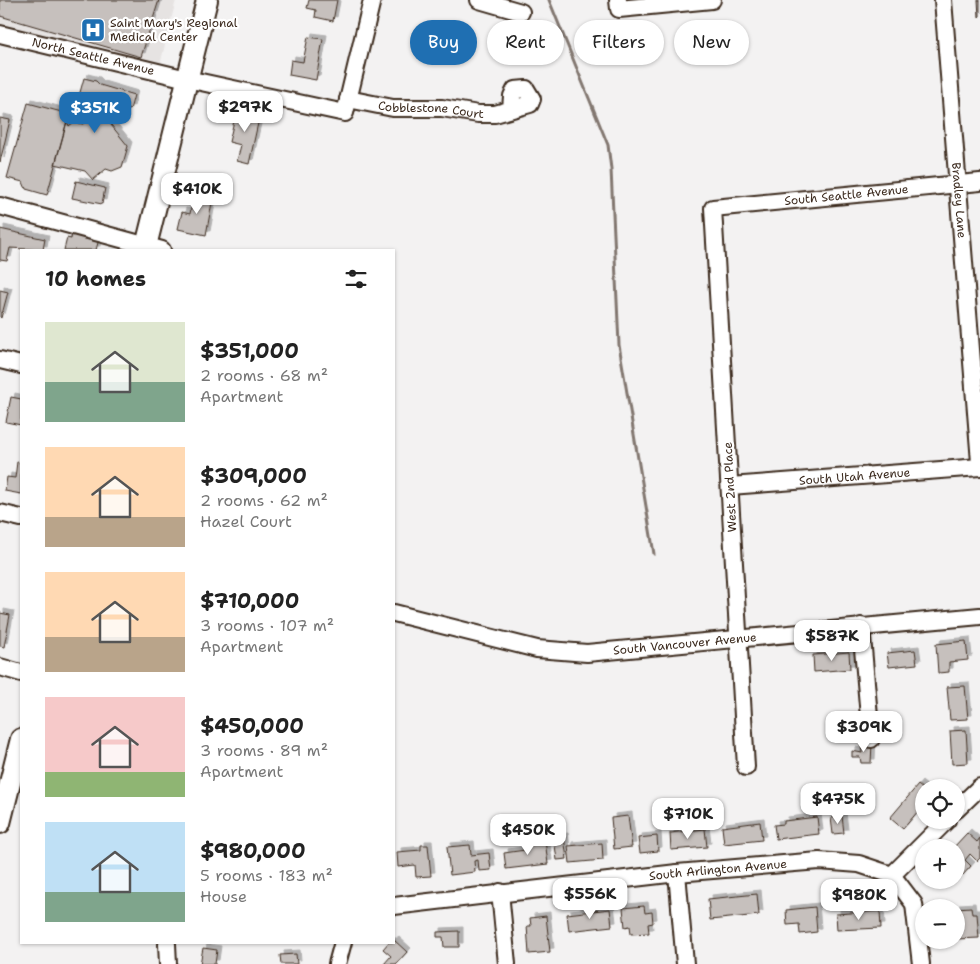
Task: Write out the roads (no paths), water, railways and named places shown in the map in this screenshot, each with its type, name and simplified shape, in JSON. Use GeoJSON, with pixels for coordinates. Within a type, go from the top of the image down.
{"type":"FeatureCollection","features":[{"type":"Feature","properties":{"kind":"main road"},"geometry":{"type":"LineString","coordinates":[[151,249],[187,79],[207,0]]}},
{"type":"Feature","properties":{"kind":"main road"},"geometry":{"type":"LineString","coordinates":[[0,823],[20,743]]}},
{"type":"Feature","properties":{"kind":"street"},"geometry":{"type":"LineString","coordinates":[[187,79],[347,106],[372,0]]}},
{"type":"Feature","properties":{"kind":"street"},"geometry":{"type":"LineString","coordinates":[[479,0],[520,12]]}},
{"type":"Feature","properties":{"kind":"street"},"geometry":{"type":"LineString","coordinates":[[618,5],[712,0]]}},
{"type":"Feature","properties":{"kind":"street","name":"Bradley Lane"},"geometry":{"type":"LineString","coordinates":[[942,0],[958,184],[974,324],[980,462]]}},
{"type":"Feature","properties":{"kind":"street","name":"North Seattle Avenue"},"geometry":{"type":"LineString","coordinates":[[0,34],[187,79]]}},
{"type":"Feature","properties":{"kind":"street","name":"Cobblestone Court"},"geometry":{"type":"LineString","coordinates":[[347,106],[442,108],[478,114],[495,114],[511,108]]}},
{"type":"Feature","properties":{"kind":"street","name":"South Seattle Avenue"},"geometry":{"type":"LineString","coordinates":[[713,208],[980,182]]}},
{"type":"Feature","properties":{"kind":"street"},"geometry":{"type":"LineString","coordinates":[[0,206],[151,249]]}},
{"type":"Feature","properties":{"kind":"street","name":"West 2nd Place"},"geometry":{"type":"LineString","coordinates":[[713,208],[746,767]]}},
{"type":"Feature","properties":{"kind":"street"},"geometry":{"type":"LineString","coordinates":[[0,360],[20,365]]}},
{"type":"Feature","properties":{"kind":"street","name":"South Utah Avenue"},"geometry":{"type":"LineString","coordinates":[[730,486],[980,467]]}},
{"type":"Feature","properties":{"kind":"street"},"geometry":{"type":"LineString","coordinates":[[0,513],[20,518]]}},
{"type":"Feature","properties":{"kind":"street","name":"South Vancouver Avenue"},"geometry":{"type":"LineString","coordinates":[[395,613],[546,650],[587,653],[739,637],[980,616]]}},
{"type":"Feature","properties":{"kind":"street"},"geometry":{"type":"LineString","coordinates":[[861,626],[871,739]]}},
{"type":"Feature","properties":{"kind":"street"},"geometry":{"type":"LineString","coordinates":[[0,667],[20,673]]}},
{"type":"Feature","properties":{"kind":"street"},"geometry":{"type":"LineString","coordinates":[[965,801],[980,787]]}},
{"type":"Feature","properties":{"kind":"street"},"geometry":{"type":"LineString","coordinates":[[921,964],[914,904],[892,875],[938,829]]}},
{"type":"Feature","properties":{"kind":"street","name":"South Arlington Avenue"},"geometry":{"type":"LineString","coordinates":[[395,906],[500,892],[677,873],[819,862],[859,864],[892,875]]}},
{"type":"Feature","properties":{"kind":"street"},"geometry":{"type":"LineString","coordinates":[[677,873],[685,964]]}},
{"type":"Feature","properties":{"kind":"street"},"geometry":{"type":"LineString","coordinates":[[500,892],[507,964]]}},
{"type":"Feature","properties":{"kind":"street"},"geometry":{"type":"LineString","coordinates":[[167,944],[168,964]]}},
{"type":"Feature","properties":{"kind":"street"},"geometry":{"type":"LineString","coordinates":[[337,964],[342,944]]}},
{"type":"Feature","properties":{"kind":"waterway"},"geometry":{"type":"LineString","coordinates":[[549,0],[608,145],[611,169],[619,345],[654,554]]}},
{"type":"Feature","properties":{"kind":"place","name":"Saint Mary's Regional Medical Center"},"geometry":{"type":"Point","coordinates":[93,30]}}]}
